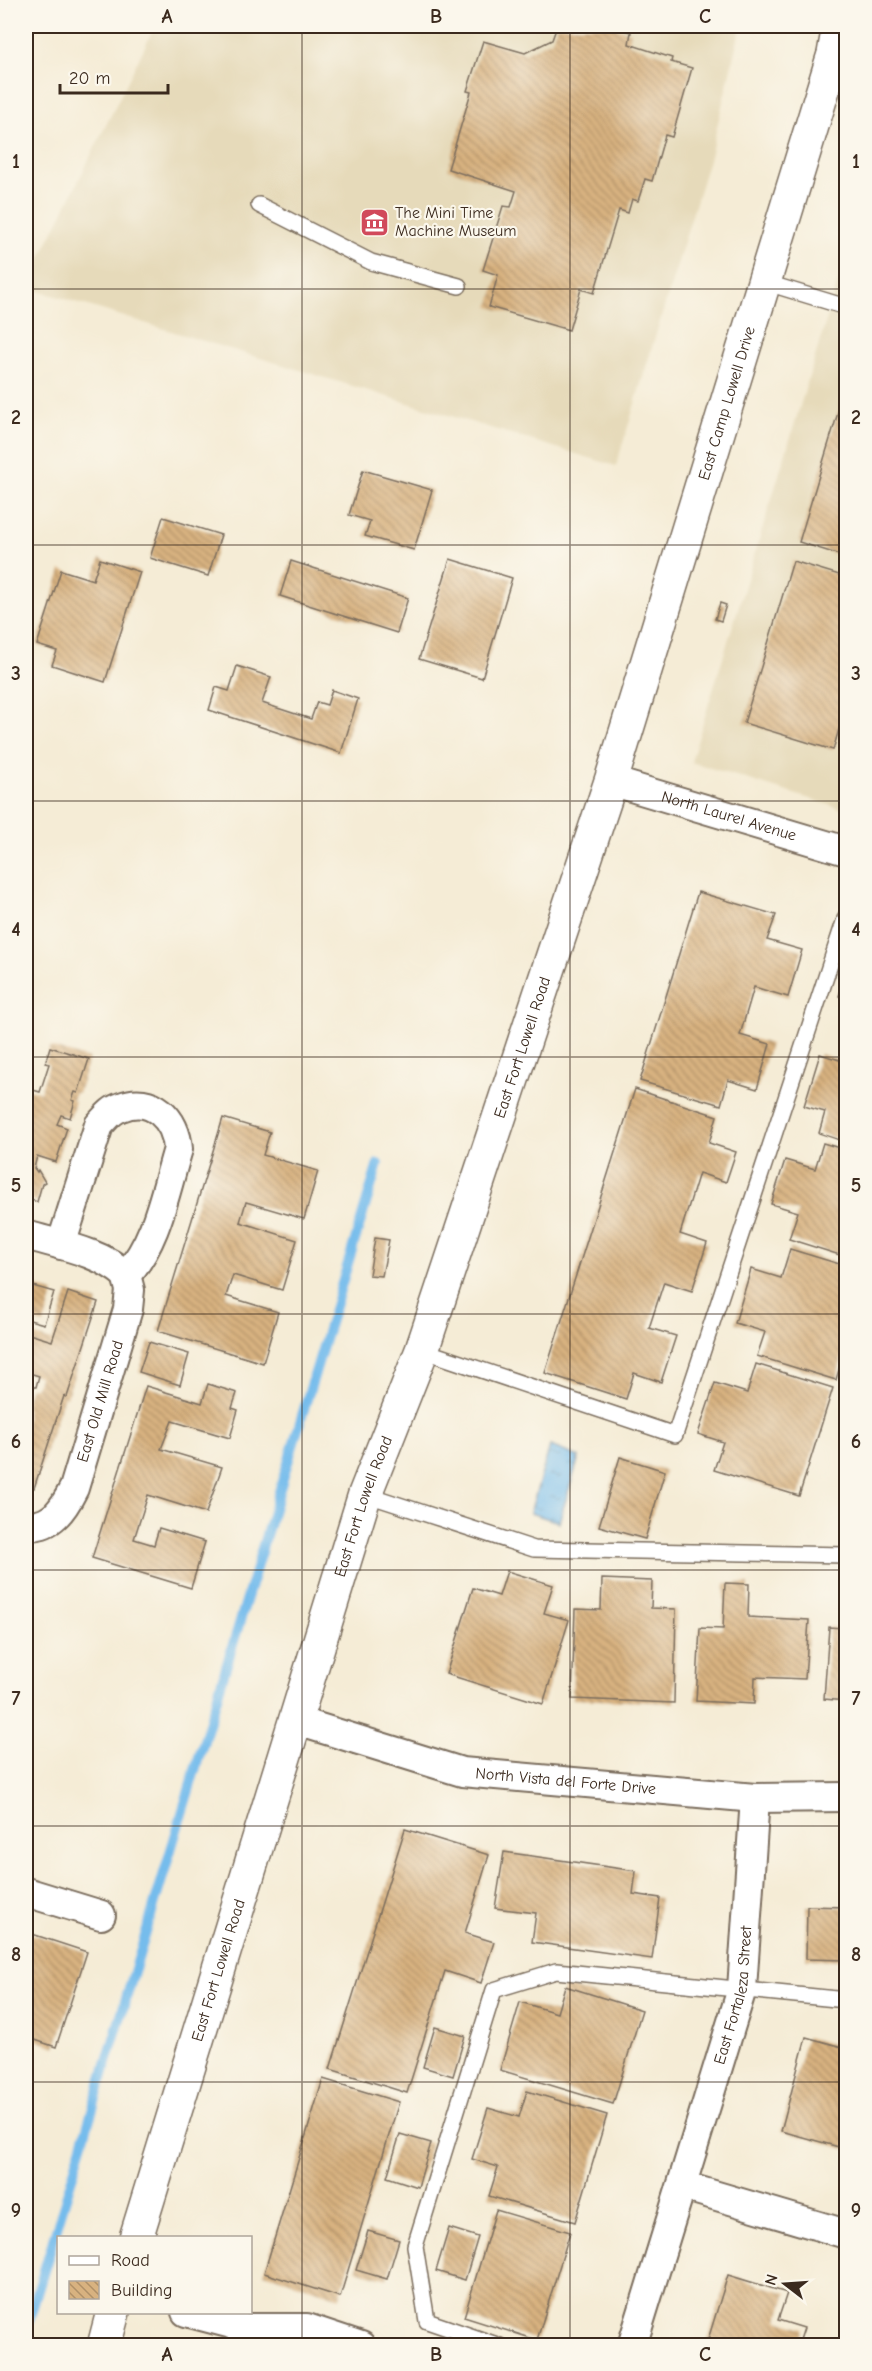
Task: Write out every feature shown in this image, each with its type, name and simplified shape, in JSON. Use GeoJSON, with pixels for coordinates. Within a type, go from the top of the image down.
{"type":"FeatureCollection","features":[{"type":"Feature","properties":{"kind":"main road","name":"East Camp Lowell Drive"},"geometry":{"type":"LineString","coordinates":[[610,781],[834,54],[839,26]]}},
{"type":"Feature","properties":{"kind":"main road","name":"East Fort Lowell Road"},"geometry":{"type":"LineString","coordinates":[[137,2236],[365,1494],[422,1350],[610,781]]}},
{"type":"Feature","properties":{"kind":"main road"},"geometry":{"type":"LineString","coordinates":[[104,2346],[113,2314]]}},
{"type":"Feature","properties":{"kind":"street","name":"North Laurel Avenue"},"geometry":{"type":"LineString","coordinates":[[610,781],[846,850]]}},
{"type":"Feature","properties":{"kind":"street"},"geometry":{"type":"LineString","coordinates":[[26,1234],[113,1263],[126,1275],[136,1264],[149,1240],[178,1149],[177,1135],[171,1122],[161,1112],[148,1106],[135,1104],[122,1106],[110,1113],[99,1125],[61,1245]]}},
{"type":"Feature","properties":{"kind":"street","name":"East Old Mill Road"},"geometry":{"type":"LineString","coordinates":[[45,1528],[65,1506],[74,1488],[128,1309],[130,1290],[126,1275]]}},
{"type":"Feature","properties":{"kind":"street","name":"North Vista del Forte Drive"},"geometry":{"type":"LineString","coordinates":[[294,1720],[462,1772],[755,1798],[846,1797]]}},
{"type":"Feature","properties":{"kind":"street","name":"East Fortaleza Street"},"geometry":{"type":"LineString","coordinates":[[632,2346],[683,2186],[741,1989],[755,1798]]}},
{"type":"Feature","properties":{"kind":"street"},"geometry":{"type":"LineString","coordinates":[[26,1892],[100,1915]]}},
{"type":"Feature","properties":{"kind":"street"},"geometry":{"type":"LineString","coordinates":[[683,2186],[846,2234]]}},
{"type":"Feature","properties":{"kind":"street"},"geometry":{"type":"LineString","coordinates":[[188,2314],[242,2337],[307,2328],[361,2346]]}},
{"type":"Feature","properties":{"kind":"lane"},"geometry":{"type":"LineString","coordinates":[[259,205],[371,262],[459,286]]}},
{"type":"Feature","properties":{"kind":"lane"},"geometry":{"type":"LineString","coordinates":[[764,282],[846,307]]}},
{"type":"Feature","properties":{"kind":"lane"},"geometry":{"type":"LineString","coordinates":[[422,1350],[675,1435],[846,916]]}},
{"type":"Feature","properties":{"kind":"lane"},"geometry":{"type":"LineString","coordinates":[[365,1494],[534,1550],[846,1556]]}},
{"type":"Feature","properties":{"kind":"lane"},"geometry":{"type":"LineString","coordinates":[[500,2346],[427,2321],[415,2246],[494,1990],[556,1971],[846,2000]]}},
{"type":"Feature","properties":{"kind":"shaded area","name":"The Mini Time Machine Museum"},"geometry":{"type":"Polygon","coordinates":[[[155,26],[741,26],[710,156],[616,466],[26,287],[155,26]]]}},
{"type":"Feature","properties":{"kind":"shaded area"},"geometry":{"type":"Polygon","coordinates":[[[846,256],[846,810],[691,762],[846,256]]]}},
{"type":"Feature","properties":{"kind":"water"},"geometry":{"type":"Polygon","coordinates":[[[550,1446],[579,1457],[559,1522],[530,1513],[550,1446]]]}},
{"type":"Feature","properties":{"kind":"building"},"geometry":{"type":"Polygon","coordinates":[[[557,26],[609,26],[631,32],[629,44],[672,58],[671,62],[692,68],[672,137],[665,135],[652,181],[645,179],[638,201],[632,199],[628,213],[619,210],[594,293],[581,289],[569,330],[489,307],[498,275],[483,270],[503,206],[511,207],[516,191],[448,169],[471,92],[467,91],[483,41],[525,53],[552,40],[557,26]]]}},
{"type":"Feature","properties":{"kind":"building"},"geometry":{"type":"Polygon","coordinates":[[[846,386],[846,557],[799,542],[846,386]]]}},
{"type":"Feature","properties":{"kind":"building"},"geometry":{"type":"Polygon","coordinates":[[[363,470],[432,490],[414,550],[365,536],[370,521],[349,515],[363,470]]]}},
{"type":"Feature","properties":{"kind":"building"},"geometry":{"type":"Polygon","coordinates":[[[163,517],[221,535],[208,576],[150,558],[163,517]]]}},
{"type":"Feature","properties":{"kind":"building"},"geometry":{"type":"Polygon","coordinates":[[[100,559],[140,572],[105,682],[52,665],[57,651],[37,645],[61,570],[93,580],[100,559]]]}},
{"type":"Feature","properties":{"kind":"building"},"geometry":{"type":"Polygon","coordinates":[[[450,559],[512,578],[482,678],[419,659],[450,559]]]}},
{"type":"Feature","properties":{"kind":"building"},"geometry":{"type":"Polygon","coordinates":[[[291,561],[408,598],[397,633],[280,596],[291,561]]]}},
{"type":"Feature","properties":{"kind":"building"},"geometry":{"type":"Polygon","coordinates":[[[793,561],[846,577],[846,705],[833,750],[744,723],[793,561]]]}},
{"type":"Feature","properties":{"kind":"building"},"geometry":{"type":"Polygon","coordinates":[[[720,603],[726,605],[721,621],[715,619],[720,603]]]}},
{"type":"Feature","properties":{"kind":"building"},"geometry":{"type":"Polygon","coordinates":[[[237,666],[271,677],[262,703],[311,719],[317,702],[327,705],[332,690],[358,699],[341,753],[209,710],[216,687],[229,691],[237,666]]]}},
{"type":"Feature","properties":{"kind":"building"},"geometry":{"type":"Polygon","coordinates":[[[698,892],[776,915],[767,940],[802,950],[788,997],[754,987],[740,1035],[770,1044],[757,1089],[728,1080],[721,1105],[640,1081],[698,892]]]}},
{"type":"Feature","properties":{"kind":"building"},"geometry":{"type":"Polygon","coordinates":[[[846,973],[846,999],[839,996],[846,973]]]}},
{"type":"Feature","properties":{"kind":"building"},"geometry":{"type":"Polygon","coordinates":[[[50,1047],[89,1059],[78,1093],[75,1092],[72,1100],[75,1101],[70,1118],[61,1115],[57,1124],[67,1128],[56,1162],[37,1156],[34,1168],[37,1172],[38,1170],[45,1182],[42,1184],[37,1202],[26,1198],[26,1132],[29,1121],[26,1120],[26,1088],[40,1092],[49,1064],[45,1063],[50,1047]]]}},
{"type":"Feature","properties":{"kind":"building"},"geometry":{"type":"Polygon","coordinates":[[[846,1052],[846,1142],[819,1133],[825,1112],[804,1106],[820,1054],[843,1061],[846,1052]]]}},
{"type":"Feature","properties":{"kind":"building"},"geometry":{"type":"Polygon","coordinates":[[[26,1066],[32,1068],[26,1088],[26,1066]]]}},
{"type":"Feature","properties":{"kind":"building"},"geometry":{"type":"Polygon","coordinates":[[[635,1089],[717,1116],[709,1143],[736,1152],[726,1182],[699,1173],[680,1234],[707,1243],[692,1291],[664,1282],[649,1328],[676,1336],[661,1382],[634,1373],[626,1399],[545,1373],[635,1089]]]}},
{"type":"Feature","properties":{"kind":"building"},"geometry":{"type":"Polygon","coordinates":[[[223,1118],[270,1132],[263,1155],[318,1171],[304,1219],[246,1202],[240,1222],[297,1240],[282,1290],[233,1275],[226,1296],[278,1312],[263,1363],[158,1331],[223,1118]]]}},
{"type":"Feature","properties":{"kind":"building"},"geometry":{"type":"Polygon","coordinates":[[[823,1143],[846,1150],[846,1257],[789,1239],[798,1212],[771,1204],[785,1160],[815,1169],[823,1143]]]}},
{"type":"Feature","properties":{"kind":"building"},"geometry":{"type":"Polygon","coordinates":[[[375,1238],[389,1240],[382,1276],[369,1275],[375,1238]]]}},
{"type":"Feature","properties":{"kind":"building"},"geometry":{"type":"Polygon","coordinates":[[[790,1249],[846,1266],[846,1345],[836,1380],[757,1356],[765,1332],[735,1323],[751,1269],[781,1278],[790,1249]]]}},
{"type":"Feature","properties":{"kind":"building"},"geometry":{"type":"Polygon","coordinates":[[[26,1284],[54,1292],[44,1324],[26,1319],[26,1284]]]}},
{"type":"Feature","properties":{"kind":"building"},"geometry":{"type":"Polygon","coordinates":[[[68,1292],[98,1302],[34,1488],[26,1486],[26,1398],[30,1387],[36,1387],[39,1376],[26,1372],[26,1344],[29,1334],[52,1341],[68,1292]]]}},
{"type":"Feature","properties":{"kind":"building"},"geometry":{"type":"Polygon","coordinates":[[[149,1342],[189,1354],[180,1385],[139,1372],[149,1342]]]}},
{"type":"Feature","properties":{"kind":"building"},"geometry":{"type":"Polygon","coordinates":[[[756,1364],[833,1388],[799,1496],[714,1470],[723,1442],[698,1434],[715,1383],[747,1393],[756,1364]]]}},
{"type":"Feature","properties":{"kind":"building"},"geometry":{"type":"Polygon","coordinates":[[[208,1384],[237,1393],[232,1408],[238,1410],[230,1438],[172,1421],[161,1449],[222,1467],[206,1513],[148,1495],[134,1539],[154,1545],[159,1528],[205,1542],[191,1588],[92,1558],[146,1386],[202,1403],[208,1384]]]}},
{"type":"Feature","properties":{"kind":"building"},"geometry":{"type":"Polygon","coordinates":[[[620,1457],[665,1471],[645,1539],[599,1526],[620,1457]]]}},
{"type":"Feature","properties":{"kind":"building"},"geometry":{"type":"Polygon","coordinates":[[[507,1571],[553,1585],[544,1613],[569,1620],[543,1704],[446,1674],[473,1588],[499,1596],[507,1571]]]}},
{"type":"Feature","properties":{"kind":"building"},"geometry":{"type":"Polygon","coordinates":[[[602,1579],[652,1581],[651,1608],[676,1609],[674,1703],[572,1699],[575,1609],[601,1610],[602,1579]]]}},
{"type":"Feature","properties":{"kind":"building"},"geometry":{"type":"Polygon","coordinates":[[[725,1583],[749,1584],[748,1617],[809,1620],[805,1679],[755,1677],[754,1704],[696,1701],[700,1628],[723,1629],[725,1583]]]}},
{"type":"Feature","properties":{"kind":"building"},"geometry":{"type":"Polygon","coordinates":[[[845,1586],[846,1701],[824,1699],[829,1627],[842,1628],[845,1586]]]}},
{"type":"Feature","properties":{"kind":"building"},"geometry":{"type":"Polygon","coordinates":[[[405,1829],[489,1855],[465,1933],[494,1942],[481,1983],[445,1971],[407,2093],[330,2069],[405,1829]]]}},
{"type":"Feature","properties":{"kind":"building"},"geometry":{"type":"Polygon","coordinates":[[[504,1852],[636,1871],[633,1894],[660,1898],[652,1959],[532,1942],[536,1913],[495,1908],[504,1852]]]}},
{"type":"Feature","properties":{"kind":"building"},"geometry":{"type":"Polygon","coordinates":[[[807,1906],[846,1907],[846,1960],[806,1959],[807,1906]]]}},
{"type":"Feature","properties":{"kind":"building"},"geometry":{"type":"Polygon","coordinates":[[[26,1932],[87,1952],[56,2047],[26,2037],[26,1932]]]}},
{"type":"Feature","properties":{"kind":"building"},"geometry":{"type":"Polygon","coordinates":[[[565,1986],[642,2010],[613,2104],[500,2070],[520,2002],[557,2013],[565,1986]]]}},
{"type":"Feature","properties":{"kind":"building"},"geometry":{"type":"Polygon","coordinates":[[[435,2027],[465,2036],[453,2076],[423,2067],[435,2027]]]}},
{"type":"Feature","properties":{"kind":"building"},"geometry":{"type":"Polygon","coordinates":[[[806,2037],[846,2048],[846,2149],[781,2131],[806,2037]]]}},
{"type":"Feature","properties":{"kind":"building"},"geometry":{"type":"Polygon","coordinates":[[[323,2079],[399,2102],[340,2297],[264,2273],[323,2079]]]}},
{"type":"Feature","properties":{"kind":"building"},"geometry":{"type":"Polygon","coordinates":[[[527,2091],[607,2115],[575,2222],[489,2196],[498,2167],[472,2159],[488,2108],[519,2117],[527,2091]]]}},
{"type":"Feature","properties":{"kind":"building"},"geometry":{"type":"Polygon","coordinates":[[[400,2134],[431,2143],[418,2187],[387,2177],[400,2134]]]}},
{"type":"Feature","properties":{"kind":"building"},"geometry":{"type":"Polygon","coordinates":[[[496,2210],[570,2232],[537,2340],[464,2317],[496,2210]]]}},
{"type":"Feature","properties":{"kind":"building"},"geometry":{"type":"Polygon","coordinates":[[[449,2228],[478,2237],[465,2280],[436,2271],[449,2228]]]}},
{"type":"Feature","properties":{"kind":"building"},"geometry":{"type":"Polygon","coordinates":[[[368,2231],[399,2240],[387,2279],[356,2270],[368,2231]]]}},
{"type":"Feature","properties":{"kind":"building"},"geometry":{"type":"Polygon","coordinates":[[[728,2275],[787,2293],[778,2320],[804,2328],[798,2346],[706,2346],[728,2275]]]}},
{"type":"Feature","properties":{"kind":"waterway"},"geometry":{"type":"LineString","coordinates":[[26,2330],[378,1164]]}},
{"type":"Feature","properties":{"kind":"place","name":"The Mini Time Machine Museum"},"geometry":{"type":"Point","coordinates":[374,222]}}]}
